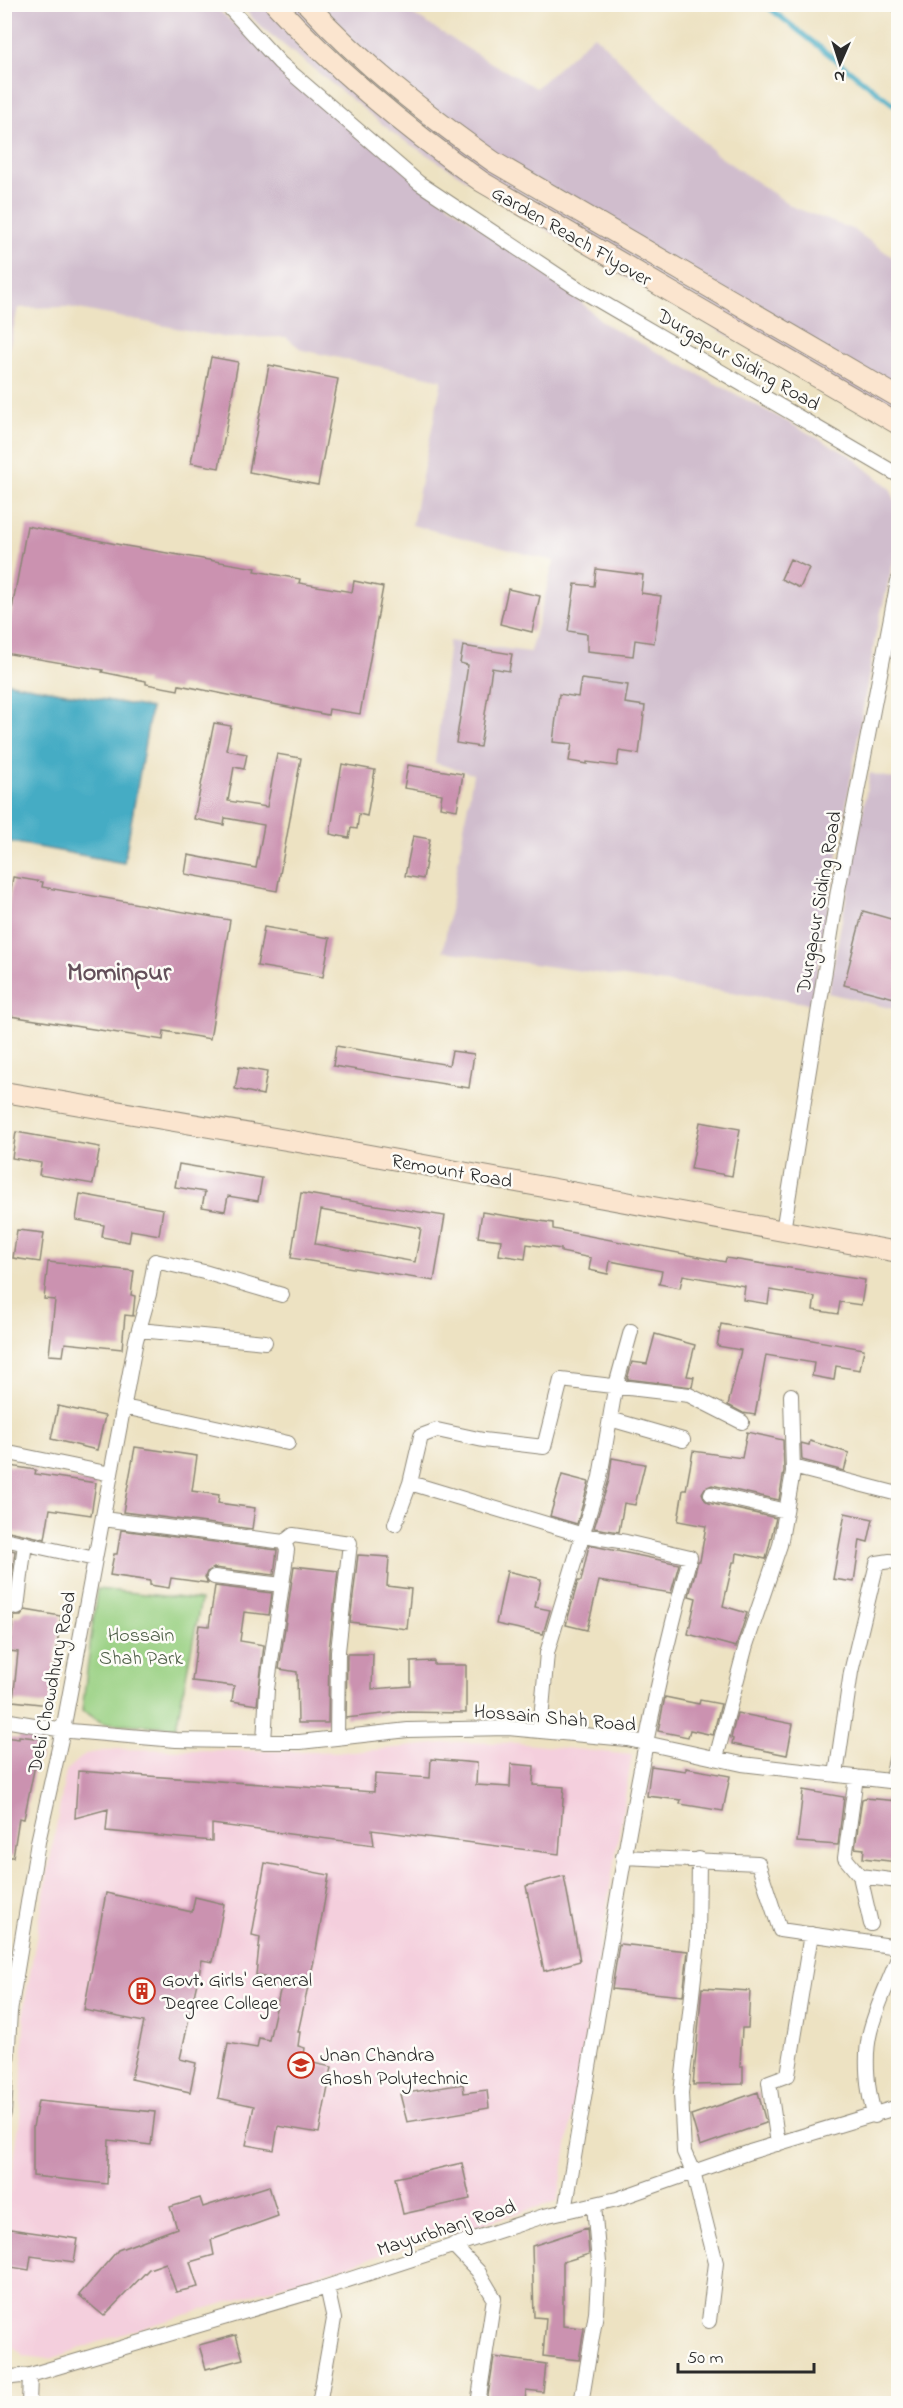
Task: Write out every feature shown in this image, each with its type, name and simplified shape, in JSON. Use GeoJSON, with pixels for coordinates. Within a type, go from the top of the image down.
{"type":"FeatureCollection","features":[{"type":"Feature","properties":{"kind":"main road","name":"Garden Reach Flyover"},"geometry":{"type":"LineString","coordinates":[[275,4],[313,46],[376,103],[428,144],[482,182],[898,424]]}},
{"type":"Feature","properties":{"kind":"main road","name":"Garden Reach Flyover"},"geometry":{"type":"LineString","coordinates":[[307,4],[330,29],[392,85],[442,126],[494,162],[898,397]]}},
{"type":"Feature","properties":{"kind":"main road","name":"Remount Road"},"geometry":{"type":"LineString","coordinates":[[4,1092],[304,1143],[898,1252]]}},
{"type":"Feature","properties":{"kind":"street","name":"Durgapur Siding Road"},"geometry":{"type":"LineString","coordinates":[[226,4],[280,63],[419,183],[574,286],[898,475]]}},
{"type":"Feature","properties":{"kind":"street","name":"Durgapur Siding Road"},"geometry":{"type":"LineString","coordinates":[[783,1231],[838,890],[898,580]]}},
{"type":"Feature","properties":{"kind":"street","name":"Debi Chowdhury Road"},"geometry":{"type":"LineString","coordinates":[[4,2113],[10,2012],[38,1842],[63,1730],[139,1330],[155,1261],[204,1272],[282,1295]]}},
{"type":"Feature","properties":{"kind":"street"},"geometry":{"type":"LineString","coordinates":[[139,1330],[265,1342]]}},
{"type":"Feature","properties":{"kind":"street"},"geometry":{"type":"LineString","coordinates":[[540,1731],[547,1653],[600,1477],[616,1385],[631,1331]]}},
{"type":"Feature","properties":{"kind":"street"},"geometry":{"type":"LineString","coordinates":[[395,1524],[410,1483],[421,1436],[437,1430],[483,1440],[544,1447],[561,1380],[688,1395],[742,1422]]}},
{"type":"Feature","properties":{"kind":"street"},"geometry":{"type":"LineString","coordinates":[[716,1758],[746,1645],[780,1545],[793,1467],[791,1395]]}},
{"type":"Feature","properties":{"kind":"street"},"geometry":{"type":"LineString","coordinates":[[124,1407],[288,1443]]}},
{"type":"Feature","properties":{"kind":"street"},"geometry":{"type":"LineString","coordinates":[[610,1419],[683,1440]]}},
{"type":"Feature","properties":{"kind":"street"},"geometry":{"type":"LineString","coordinates":[[4,1452],[111,1474]]}},
{"type":"Feature","properties":{"kind":"street"},"geometry":{"type":"LineString","coordinates":[[793,1467],[898,1494]]}},
{"type":"Feature","properties":{"kind":"street"},"geometry":{"type":"LineString","coordinates":[[410,1483],[583,1535],[626,1542],[690,1557],[666,1642],[644,1743],[565,2211]]}},
{"type":"Feature","properties":{"kind":"street"},"geometry":{"type":"LineString","coordinates":[[711,1494],[786,1511]]}},
{"type":"Feature","properties":{"kind":"street"},"geometry":{"type":"LineString","coordinates":[[103,1519],[284,1542],[293,1535],[350,1543],[338,1651],[337,1738]]}},
{"type":"Feature","properties":{"kind":"street"},"geometry":{"type":"LineString","coordinates":[[4,1539],[95,1559]]}},
{"type":"Feature","properties":{"kind":"street"},"geometry":{"type":"LineString","coordinates":[[264,1742],[267,1689],[287,1550],[284,1542]]}},
{"type":"Feature","properties":{"kind":"street"},"geometry":{"type":"LineString","coordinates":[[17,1608],[25,1543]]}},
{"type":"Feature","properties":{"kind":"street"},"geometry":{"type":"LineString","coordinates":[[836,1775],[851,1672],[877,1563],[890,1561],[898,1563]]}},
{"type":"Feature","properties":{"kind":"street"},"geometry":{"type":"LineString","coordinates":[[214,1577],[282,1585]]}},
{"type":"Feature","properties":{"kind":"street","name":"Hossain Shah Road"},"geometry":{"type":"LineString","coordinates":[[4,1720],[63,1730],[176,1740],[264,1742],[300,1742],[408,1730],[508,1728],[627,1739],[742,1764],[895,1782]]}},
{"type":"Feature","properties":{"kind":"street"},"geometry":{"type":"LineString","coordinates":[[895,1782],[898,1751]]}},
{"type":"Feature","properties":{"kind":"street"},"geometry":{"type":"LineString","coordinates":[[856,1777],[845,1858],[860,1876],[871,1924]]}},
{"type":"Feature","properties":{"kind":"street"},"geometry":{"type":"LineString","coordinates":[[623,1857],[758,1863],[780,1930],[898,1947]]}},
{"type":"Feature","properties":{"kind":"street"},"geometry":{"type":"LineString","coordinates":[[699,1859],[698,1941],[681,2093],[684,2152],[693,2172],[716,2263],[709,2321]]}},
{"type":"Feature","properties":{"kind":"street"},"geometry":{"type":"LineString","coordinates":[[860,1876],[898,1881]]}},
{"type":"Feature","properties":{"kind":"street"},"geometry":{"type":"LineString","coordinates":[[778,2144],[770,2082],[788,2075],[811,1934]]}},
{"type":"Feature","properties":{"kind":"street"},"geometry":{"type":"LineString","coordinates":[[875,2116],[870,2104],[869,2033],[898,1958]]}},
{"type":"Feature","properties":{"kind":"street","name":"Mayurbhanj Road"},"geometry":{"type":"LineString","coordinates":[[7,2374],[30,2375],[327,2287],[565,2211],[617,2199],[778,2144],[898,2108]]}},
{"type":"Feature","properties":{"kind":"street"},"geometry":{"type":"LineString","coordinates":[[581,2403],[596,2313],[599,2273],[594,2205]]}},
{"type":"Feature","properties":{"kind":"street"},"geometry":{"type":"LineString","coordinates":[[453,2245],[478,2271],[494,2298],[478,2403]]}},
{"type":"Feature","properties":{"kind":"street"},"geometry":{"type":"LineString","coordinates":[[319,2403],[333,2319],[327,2287]]}},
{"type":"Feature","properties":{"kind":"street"},"geometry":{"type":"LineString","coordinates":[[29,2403],[30,2375]]}},
{"type":"Feature","properties":{"kind":"shaded area"},"geometry":{"type":"Polygon","coordinates":[[[5,5],[213,5],[433,193],[572,294],[605,324],[851,456],[890,488],[898,507],[898,543],[876,633],[812,1004],[443,951],[473,774],[435,763],[449,641],[530,652],[554,561],[412,525],[442,380],[302,350],[286,337],[227,338],[68,307],[18,308],[5,366],[5,5]]]}},
{"type":"Feature","properties":{"kind":"shaded area"},"geometry":{"type":"Polygon","coordinates":[[[240,5],[398,5],[536,88],[594,35],[716,154],[793,207],[854,230],[898,261],[898,419],[777,363],[595,260],[397,136],[260,26],[240,5]]]}},
{"type":"Feature","properties":{"kind":"shaded area"},"geometry":{"type":"Polygon","coordinates":[[[870,773],[898,780],[898,1010],[828,993],[870,773]]]}},
{"type":"Feature","properties":{"kind":"shaded area","name":"Jnan Chandra Ghosh Polytechnic"},"geometry":{"type":"Polygon","coordinates":[[[456,1742],[516,1743],[632,1755],[558,2201],[110,2338],[50,2359],[24,2356],[5,2339],[5,2225],[20,2117],[25,2001],[66,1771],[85,1754],[116,1749],[353,1752],[456,1742]]]}},
{"type":"Feature","properties":{"kind":"green space","name":"Hossain Shah Park"},"geometry":{"type":"Polygon","coordinates":[[[97,1589],[201,1600],[176,1727],[103,1723],[82,1711],[97,1589]]]}},
{"type":"Feature","properties":{"kind":"water"},"geometry":{"type":"Polygon","coordinates":[[[4,682],[151,708],[124,863],[5,841],[4,682]]]}},
{"type":"Feature","properties":{"kind":"building"},"geometry":{"type":"Polygon","coordinates":[[[211,357],[238,362],[219,468],[191,463],[211,357]]]}},
{"type":"Feature","properties":{"kind":"building"},"geometry":{"type":"Polygon","coordinates":[[[269,365],[338,379],[318,485],[249,472],[269,365]]]}},
{"type":"Feature","properties":{"kind":"building"},"geometry":{"type":"Polygon","coordinates":[[[27,526],[126,546],[256,568],[255,571],[300,579],[299,583],[352,592],[354,581],[383,587],[360,714],[329,709],[328,715],[179,685],[178,690],[146,684],[146,681],[102,672],[103,670],[4,653],[27,526]]]}},
{"type":"Feature","properties":{"kind":"building"},"geometry":{"type":"Polygon","coordinates":[[[790,559],[809,568],[800,588],[781,579],[790,559]]]}},
{"type":"Feature","properties":{"kind":"building"},"geometry":{"type":"Polygon","coordinates":[[[596,569],[643,575],[641,593],[661,596],[654,643],[635,640],[633,656],[587,651],[587,634],[568,631],[575,584],[594,586],[596,569]]]}},
{"type":"Feature","properties":{"kind":"building"},"geometry":{"type":"Polygon","coordinates":[[[508,589],[540,596],[532,632],[500,624],[508,589]]]}},
{"type":"Feature","properties":{"kind":"building"},"geometry":{"type":"Polygon","coordinates":[[[463,646],[512,654],[509,671],[492,668],[480,747],[456,743],[468,665],[460,663],[463,646]]]}},
{"type":"Feature","properties":{"kind":"building"},"geometry":{"type":"Polygon","coordinates":[[[581,679],[628,685],[625,703],[645,706],[639,754],[619,751],[617,766],[587,762],[587,764],[569,761],[572,744],[553,742],[559,694],[578,697],[581,679]]]}},
{"type":"Feature","properties":{"kind":"building"},"geometry":{"type":"Polygon","coordinates":[[[214,723],[231,726],[226,750],[247,754],[244,769],[234,767],[228,801],[267,807],[277,754],[301,758],[277,891],[185,874],[188,855],[256,868],[264,825],[225,818],[224,825],[194,819],[214,723]]]}},
{"type":"Feature","properties":{"kind":"building"},"geometry":{"type":"Polygon","coordinates":[[[342,764],[375,770],[367,816],[359,814],[357,829],[351,828],[349,838],[330,834],[342,764]]]}},
{"type":"Feature","properties":{"kind":"building"},"geometry":{"type":"Polygon","coordinates":[[[408,765],[463,774],[457,810],[440,807],[442,794],[404,788],[408,765]]]}},
{"type":"Feature","properties":{"kind":"building"},"geometry":{"type":"Polygon","coordinates":[[[413,836],[430,839],[423,879],[405,876],[413,836]]]}},
{"type":"Feature","properties":{"kind":"building"},"geometry":{"type":"Polygon","coordinates":[[[13,877],[43,882],[42,887],[230,920],[210,1039],[164,1031],[163,1040],[4,1015],[4,931],[13,877]]]}},
{"type":"Feature","properties":{"kind":"building"},"geometry":{"type":"Polygon","coordinates":[[[863,911],[898,921],[898,999],[844,985],[863,911]]]}},
{"type":"Feature","properties":{"kind":"building"},"geometry":{"type":"Polygon","coordinates":[[[264,927],[330,938],[323,977],[257,966],[264,927]]]}},
{"type":"Feature","properties":{"kind":"building"},"geometry":{"type":"Polygon","coordinates":[[[336,1046],[449,1065],[452,1051],[474,1054],[469,1088],[333,1066],[336,1046]]]}},
{"type":"Feature","properties":{"kind":"building"},"geometry":{"type":"Polygon","coordinates":[[[239,1067],[267,1072],[263,1095],[235,1089],[239,1067]]]}},
{"type":"Feature","properties":{"kind":"building"},"geometry":{"type":"Polygon","coordinates":[[[700,1122],[740,1129],[732,1176],[691,1169],[700,1122]]]}},
{"type":"Feature","properties":{"kind":"building"},"geometry":{"type":"Polygon","coordinates":[[[16,1132],[100,1147],[93,1184],[39,1175],[41,1163],[12,1158],[16,1132]]]}},
{"type":"Feature","properties":{"kind":"building"},"geometry":{"type":"Polygon","coordinates":[[[179,1164],[262,1178],[258,1201],[228,1196],[225,1211],[202,1207],[205,1192],[175,1187],[179,1164]]]}},
{"type":"Feature","properties":{"kind":"building"},"geometry":{"type":"Polygon","coordinates":[[[301,1193],[445,1216],[434,1281],[291,1258],[301,1193]],[[321,1210],[315,1244],[415,1262],[421,1228],[321,1210]]]}},
{"type":"Feature","properties":{"kind":"building"},"geometry":{"type":"Polygon","coordinates":[[[80,1194],[163,1209],[159,1235],[131,1230],[129,1242],[102,1237],[104,1225],[76,1220],[80,1194]]]}},
{"type":"Feature","properties":{"kind":"building"},"geometry":{"type":"Polygon","coordinates":[[[482,1212],[553,1223],[553,1229],[725,1262],[726,1258],[865,1280],[861,1305],[840,1302],[838,1314],[813,1310],[815,1297],[770,1290],[768,1304],[743,1300],[745,1286],[683,1275],[680,1288],[659,1284],[662,1271],[610,1261],[608,1274],[589,1270],[591,1258],[561,1252],[561,1249],[527,1244],[525,1259],[499,1255],[501,1240],[478,1237],[482,1212]]]}},
{"type":"Feature","properties":{"kind":"building"},"geometry":{"type":"Polygon","coordinates":[[[17,1230],[44,1233],[40,1262],[13,1258],[17,1230]]]}},
{"type":"Feature","properties":{"kind":"building"},"geometry":{"type":"Polygon","coordinates":[[[48,1262],[134,1271],[131,1295],[135,1296],[133,1316],[125,1315],[122,1349],[65,1343],[63,1356],[49,1355],[55,1300],[44,1299],[48,1262]]]}},
{"type":"Feature","properties":{"kind":"building"},"geometry":{"type":"Polygon","coordinates":[[[721,1324],[864,1349],[860,1370],[836,1366],[834,1380],[812,1376],[814,1363],[766,1355],[755,1415],[743,1413],[728,1405],[741,1350],[717,1346],[721,1324]]]}},
{"type":"Feature","properties":{"kind":"building"},"geometry":{"type":"Polygon","coordinates":[[[655,1334],[695,1345],[687,1376],[694,1377],[692,1387],[627,1379],[632,1362],[647,1364],[655,1334]]]}},
{"type":"Feature","properties":{"kind":"building"},"geometry":{"type":"Polygon","coordinates":[[[58,1406],[105,1416],[97,1450],[51,1439],[58,1406]]]}},
{"type":"Feature","properties":{"kind":"building"},"geometry":{"type":"Polygon","coordinates":[[[747,1432],[783,1440],[784,1471],[779,1500],[712,1485],[705,1488],[702,1493],[709,1503],[776,1518],[766,1559],[737,1553],[736,1562],[733,1562],[723,1606],[747,1613],[736,1647],[688,1634],[696,1598],[689,1596],[698,1561],[700,1561],[706,1526],[678,1521],[693,1451],[742,1458],[747,1432]]]}},
{"type":"Feature","properties":{"kind":"building"},"geometry":{"type":"Polygon","coordinates":[[[810,1441],[849,1453],[844,1471],[802,1460],[801,1443],[809,1445],[810,1441]]]}},
{"type":"Feature","properties":{"kind":"building"},"geometry":{"type":"Polygon","coordinates":[[[135,1447],[197,1456],[192,1491],[219,1495],[218,1503],[255,1508],[252,1529],[123,1512],[135,1447]]]}},
{"type":"Feature","properties":{"kind":"building"},"geometry":{"type":"Polygon","coordinates":[[[612,1458],[645,1464],[635,1505],[624,1503],[619,1532],[594,1528],[609,1480],[612,1458]]]}},
{"type":"Feature","properties":{"kind":"building"},"geometry":{"type":"Polygon","coordinates":[[[4,1465],[36,1470],[35,1474],[96,1483],[91,1515],[50,1509],[45,1539],[4,1530],[4,1465]]]}},
{"type":"Feature","properties":{"kind":"building"},"geometry":{"type":"Polygon","coordinates":[[[562,1475],[589,1482],[577,1524],[550,1516],[562,1475]]]}},
{"type":"Feature","properties":{"kind":"building"},"geometry":{"type":"Polygon","coordinates":[[[845,1513],[873,1519],[868,1542],[860,1540],[854,1582],[833,1579],[845,1513]]]}},
{"type":"Feature","properties":{"kind":"building"},"geometry":{"type":"Polygon","coordinates":[[[121,1530],[277,1550],[274,1575],[214,1568],[207,1572],[205,1577],[208,1583],[171,1578],[169,1588],[150,1585],[150,1581],[110,1575],[114,1554],[117,1554],[121,1530]]]}},
{"type":"Feature","properties":{"kind":"building"},"geometry":{"type":"Polygon","coordinates":[[[589,1545],[679,1564],[671,1593],[599,1581],[587,1630],[566,1625],[578,1581],[581,1581],[589,1545]]]}},
{"type":"Feature","properties":{"kind":"building"},"geometry":{"type":"Polygon","coordinates":[[[4,1548],[15,1551],[8,1607],[10,1614],[4,1613],[4,1548]]]}},
{"type":"Feature","properties":{"kind":"building"},"geometry":{"type":"Polygon","coordinates":[[[358,1555],[389,1557],[387,1586],[411,1589],[407,1629],[350,1622],[358,1555]]]}},
{"type":"Feature","properties":{"kind":"building"},"geometry":{"type":"Polygon","coordinates":[[[294,1566],[338,1571],[329,1650],[328,1723],[298,1723],[297,1672],[279,1669],[294,1566]]]}},
{"type":"Feature","properties":{"kind":"building"},"geometry":{"type":"Polygon","coordinates":[[[507,1571],[541,1579],[535,1607],[550,1610],[543,1634],[496,1624],[507,1571]]]}},
{"type":"Feature","properties":{"kind":"building"},"geometry":{"type":"Polygon","coordinates":[[[215,1586],[272,1593],[269,1615],[244,1612],[240,1641],[264,1645],[257,1705],[232,1701],[234,1686],[192,1681],[199,1625],[209,1626],[215,1586]]]}},
{"type":"Feature","properties":{"kind":"building"},"geometry":{"type":"Polygon","coordinates":[[[25,1610],[61,1616],[49,1705],[13,1701],[18,1652],[9,1651],[14,1616],[21,1616],[25,1610]]]}},
{"type":"Feature","properties":{"kind":"building"},"geometry":{"type":"Polygon","coordinates":[[[347,1654],[373,1654],[372,1689],[411,1686],[411,1662],[434,1661],[434,1665],[466,1665],[466,1713],[401,1712],[346,1718],[347,1654]]]}},
{"type":"Feature","properties":{"kind":"building"},"geometry":{"type":"Polygon","coordinates":[[[665,1697],[699,1704],[700,1700],[721,1704],[713,1735],[690,1730],[688,1737],[658,1731],[665,1697]]]}},
{"type":"Feature","properties":{"kind":"building"},"geometry":{"type":"Polygon","coordinates":[[[737,1713],[793,1724],[787,1755],[732,1744],[733,1739],[731,1738],[737,1713]]]}},
{"type":"Feature","properties":{"kind":"building"},"geometry":{"type":"Polygon","coordinates":[[[19,1736],[42,1739],[40,1761],[36,1760],[24,1819],[19,1818],[13,1857],[4,1857],[4,1737],[19,1739],[19,1736]]]}},
{"type":"Feature","properties":{"kind":"building"},"geometry":{"type":"Polygon","coordinates":[[[431,1759],[477,1763],[476,1785],[510,1787],[511,1764],[534,1766],[533,1785],[564,1787],[559,1854],[372,1830],[374,1845],[212,1824],[212,1841],[106,1831],[108,1809],[75,1818],[78,1771],[374,1792],[375,1774],[430,1778],[431,1759]]]}},
{"type":"Feature","properties":{"kind":"building"},"geometry":{"type":"Polygon","coordinates":[[[651,1766],[686,1771],[686,1768],[730,1776],[723,1811],[680,1804],[681,1800],[647,1796],[651,1766]]]}},
{"type":"Feature","properties":{"kind":"building"},"geometry":{"type":"Polygon","coordinates":[[[803,1790],[844,1797],[838,1845],[797,1842],[803,1790]]]}},
{"type":"Feature","properties":{"kind":"building"},"geometry":{"type":"Polygon","coordinates":[[[862,1799],[898,1801],[898,1862],[863,1858],[864,1849],[855,1848],[862,1799]]]}},
{"type":"Feature","properties":{"kind":"building"},"geometry":{"type":"Polygon","coordinates":[[[265,1863],[329,1875],[315,1956],[298,2032],[300,2032],[298,2046],[305,2048],[303,2061],[332,2067],[319,2133],[278,2126],[274,2150],[246,2145],[254,2106],[218,2098],[228,2043],[257,2048],[259,2038],[269,2040],[282,1982],[256,1975],[260,1937],[252,1935],[265,1863]]]}},
{"type":"Feature","properties":{"kind":"building"},"geometry":{"type":"Polygon","coordinates":[[[564,1876],[580,1961],[544,1971],[526,1886],[564,1876]]]}},
{"type":"Feature","properties":{"kind":"building","name":"Govt. Girls' General Degree College"},"geometry":{"type":"Polygon","coordinates":[[[106,1893],[192,1912],[195,1897],[224,1904],[213,1962],[202,1960],[180,2059],[196,2063],[190,2092],[131,2079],[144,2022],[84,2010],[106,1893]]]}},
{"type":"Feature","properties":{"kind":"building"},"geometry":{"type":"Polygon","coordinates":[[[619,1944],[688,1951],[683,1996],[612,1989],[619,1944]]]}},
{"type":"Feature","properties":{"kind":"building"},"geometry":{"type":"Polygon","coordinates":[[[702,1988],[750,1991],[748,2028],[742,2028],[740,2066],[743,2066],[743,2084],[693,2085],[702,1988]]]}},
{"type":"Feature","properties":{"kind":"building"},"geometry":{"type":"Polygon","coordinates":[[[463,2084],[464,2093],[487,2090],[489,2108],[407,2122],[400,2094],[463,2084]]]}},
{"type":"Feature","properties":{"kind":"building"},"geometry":{"type":"Polygon","coordinates":[[[758,2092],[766,2123],[700,2146],[691,2115],[758,2092]]]}},
{"type":"Feature","properties":{"kind":"building"},"geometry":{"type":"Polygon","coordinates":[[[38,2101],[155,2112],[151,2145],[109,2140],[107,2184],[33,2176],[33,2127],[38,2101]]]}},
{"type":"Feature","properties":{"kind":"building"},"geometry":{"type":"Polygon","coordinates":[[[462,2163],[470,2199],[403,2214],[395,2178],[462,2163]]]}},
{"type":"Feature","properties":{"kind":"building"},"geometry":{"type":"Polygon","coordinates":[[[269,2186],[278,2216],[211,2240],[214,2255],[190,2262],[198,2287],[176,2292],[166,2263],[149,2269],[104,2316],[79,2295],[118,2250],[177,2228],[170,2207],[200,2198],[203,2207],[269,2186]]]}},
{"type":"Feature","properties":{"kind":"building"},"geometry":{"type":"Polygon","coordinates":[[[587,2228],[589,2254],[563,2262],[563,2326],[584,2328],[579,2360],[543,2356],[546,2318],[534,2317],[532,2246],[587,2228]]]}},
{"type":"Feature","properties":{"kind":"building"},"geometry":{"type":"Polygon","coordinates":[[[10,2229],[78,2239],[74,2262],[31,2256],[29,2270],[5,2266],[10,2229]]]}},
{"type":"Feature","properties":{"kind":"building"},"geometry":{"type":"Polygon","coordinates":[[[236,2335],[243,2359],[206,2369],[199,2345],[236,2335]]]}},
{"type":"Feature","properties":{"kind":"building"},"geometry":{"type":"Polygon","coordinates":[[[494,2357],[546,2364],[543,2392],[526,2390],[525,2403],[487,2402],[494,2357]]]}},
{"type":"Feature","properties":{"kind":"waterway"},"geometry":{"type":"LineString","coordinates":[[764,4],[898,108]]}},
{"type":"Feature","properties":{"kind":"railway"},"geometry":{"type":"LineString","coordinates":[[889,4],[898,13]]}},
{"type":"Feature","properties":{"kind":"place","name":"Govt. Girls' General Degree College"},"geometry":{"type":"Point","coordinates":[142,1991]}},
{"type":"Feature","properties":{"kind":"place","name":"Jnan Chandra Ghosh Polytechnic"},"geometry":{"type":"Point","coordinates":[301,2065]}},
{"type":"Feature","properties":{"kind":"district","name":"Mominpur"},"geometry":{"type":"Point","coordinates":[119,971]}}]}
